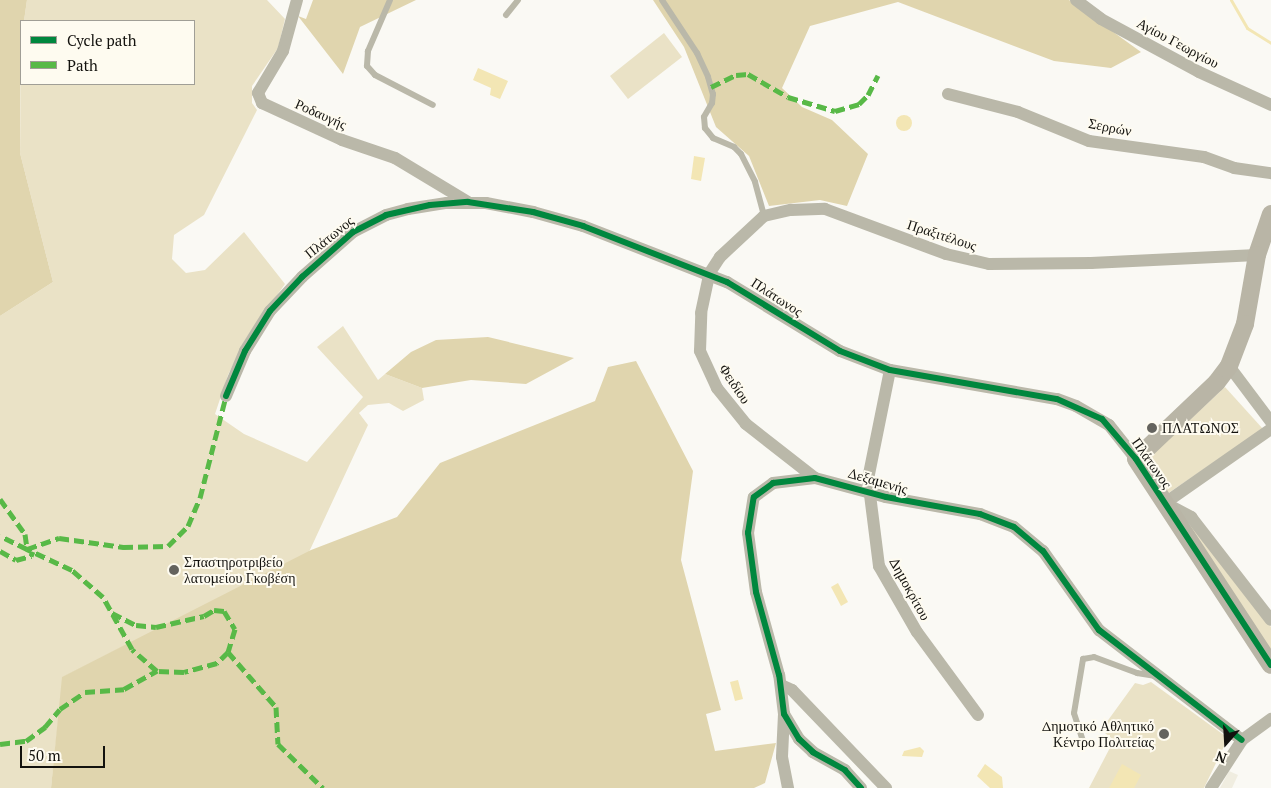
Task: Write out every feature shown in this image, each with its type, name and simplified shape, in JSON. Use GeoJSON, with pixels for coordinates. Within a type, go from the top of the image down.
{"type":"FeatureCollection","features":[{"type":"Feature","properties":{"kind":"street","name":"Ροδαυγής"},"geometry":{"type":"LineString","coordinates":[[297,0],[283,51],[258,93],[262,104],[342,140],[395,158],[468,202]]}},
{"type":"Feature","properties":{"kind":"street","name":"Αγίου Γεωργίου"},"geometry":{"type":"LineString","coordinates":[[1076,0],[1102,19],[1198,72],[1271,105]]}},
{"type":"Feature","properties":{"kind":"street","name":"Σερρών"},"geometry":{"type":"LineString","coordinates":[[948,94],[1018,112],[1089,140],[1195,156],[1234,168],[1271,173]]}},
{"type":"Feature","properties":{"kind":"street","name":"Πλάτωνος"},"geometry":{"type":"LineString","coordinates":[[226,396],[245,351],[270,312],[338,243],[386,215],[430,205],[468,202],[500,205],[559,219],[709,274],[746,291],[840,351],[890,370],[1057,399],[1102,419],[1136,459],[1271,666]]}},
{"type":"Feature","properties":{"kind":"street","name":"Πραξιτέλους"},"geometry":{"type":"LineString","coordinates":[[764,216],[792,210],[825,209],[956,258],[1010,266],[1263,247]]}},
{"type":"Feature","properties":{"kind":"street"},"geometry":{"type":"LineString","coordinates":[[1136,459],[1216,383],[1229,366],[1250,304],[1271,214]]}},
{"type":"Feature","properties":{"kind":"street"},"geometry":{"type":"LineString","coordinates":[[709,274],[720,257],[764,216]]}},
{"type":"Feature","properties":{"kind":"street","name":"Φειδίου"},"geometry":{"type":"LineString","coordinates":[[709,274],[702,306],[700,351],[717,388],[757,434],[815,478]]}},
{"type":"Feature","properties":{"kind":"street"},"geometry":{"type":"LineString","coordinates":[[1229,366],[1271,422]]}},
{"type":"Feature","properties":{"kind":"street","name":"Δημοκρίτου"},"geometry":{"type":"LineString","coordinates":[[890,370],[868,478],[876,556],[882,573],[912,625],[978,715]]}},
{"type":"Feature","properties":{"kind":"street"},"geometry":{"type":"LineString","coordinates":[[1271,429],[1165,503],[1191,517],[1271,620]]}},
{"type":"Feature","properties":{"kind":"street","name":"Δεξαμενής"},"geometry":{"type":"LineString","coordinates":[[861,788],[845,770],[814,752],[799,739],[784,714],[781,685],[756,592],[748,520],[754,497],[765,487],[815,478],[886,497],[999,520],[1026,535],[1043,551],[1091,623],[1242,740]]}},
{"type":"Feature","properties":{"kind":"street"},"geometry":{"type":"LineString","coordinates":[[781,685],[792,690],[886,788]]}},
{"type":"Feature","properties":{"kind":"street"},"geometry":{"type":"LineString","coordinates":[[784,714],[782,757],[788,788]]}},
{"type":"Feature","properties":{"kind":"street"},"geometry":{"type":"LineString","coordinates":[[1211,788],[1242,740],[1271,719]]}},
{"type":"Feature","properties":{"kind":"lane"},"geometry":{"type":"LineString","coordinates":[[390,0],[368,51],[367,66],[375,75],[433,106]]}},
{"type":"Feature","properties":{"kind":"lane"},"geometry":{"type":"LineString","coordinates":[[506,15],[518,0]]}},
{"type":"Feature","properties":{"kind":"lane"},"geometry":{"type":"LineString","coordinates":[[662,0],[697,53],[708,77],[713,94],[712,103],[704,117],[705,128],[713,138],[734,146],[741,154],[755,182],[764,216]]}},
{"type":"Feature","properties":{"kind":"lane"},"geometry":{"type":"LineString","coordinates":[[1083,741],[1074,713],[1083,659],[1094,657],[1137,674],[1158,676]]}},
{"type":"Feature","properties":{"kind":"shaded area"},"geometry":{"type":"Polygon","coordinates":[[[0,0],[27,0],[24,20],[20,20],[20,153],[53,282],[0,316],[0,0]]]}},
{"type":"Feature","properties":{"kind":"shaded area"},"geometry":{"type":"Polygon","coordinates":[[[27,0],[267,0],[285,19],[278,48],[252,86],[252,103],[257,110],[204,215],[174,235],[172,259],[186,273],[205,270],[244,232],[285,284],[245,340],[228,375],[215,414],[244,434],[307,462],[363,397],[317,347],[343,326],[378,380],[385,374],[422,388],[424,400],[403,411],[389,403],[368,405],[359,413],[368,425],[309,552],[63,677],[51,788],[0,788],[0,316],[53,282],[20,153],[21,85],[195,85],[195,20],[24,20],[27,0]]]}},
{"type":"Feature","properties":{"kind":"shaded area"},"geometry":{"type":"Polygon","coordinates":[[[313,0],[416,0],[360,27],[343,74],[298,16],[306,19],[313,0]]]}},
{"type":"Feature","properties":{"kind":"shaded area"},"geometry":{"type":"Polygon","coordinates":[[[653,0],[1069,0],[1141,52],[1111,68],[1054,61],[898,2],[810,26],[782,88],[802,107],[832,120],[868,154],[847,206],[820,200],[769,206],[749,156],[716,127],[684,47],[653,0]]]}},
{"type":"Feature","properties":{"kind":"shaded area"},"geometry":{"type":"Polygon","coordinates":[[[664,33],[682,57],[628,99],[610,76],[664,33]]]}},
{"type":"Feature","properties":{"kind":"shaded area"},"geometry":{"type":"Polygon","coordinates":[[[478,68],[508,81],[500,99],[490,95],[491,88],[473,80],[478,68]]]}},
{"type":"Feature","properties":{"kind":"shaded area"},"geometry":{"type":"Polygon","coordinates":[[[904,115],[912,123],[904,131],[896,123],[904,115]]]}},
{"type":"Feature","properties":{"kind":"shaded area"},"geometry":{"type":"Polygon","coordinates":[[[694,156],[705,158],[701,181],[691,179],[694,156]]]}},
{"type":"Feature","properties":{"kind":"shaded area"},"geometry":{"type":"Polygon","coordinates":[[[488,337],[574,358],[526,384],[471,380],[422,388],[385,374],[411,352],[436,340],[488,337]]]}},
{"type":"Feature","properties":{"kind":"shaded area"},"geometry":{"type":"Polygon","coordinates":[[[636,361],[693,471],[681,560],[721,710],[706,714],[715,751],[776,743],[765,783],[754,788],[51,788],[62,677],[311,550],[397,517],[440,463],[595,401],[608,367],[636,361]]]}},
{"type":"Feature","properties":{"kind":"shaded area"},"geometry":{"type":"Polygon","coordinates":[[[1225,387],[1263,429],[1167,494],[1149,466],[1152,455],[1225,387]]]}},
{"type":"Feature","properties":{"kind":"shaded area"},"geometry":{"type":"Polygon","coordinates":[[[1192,525],[1271,627],[1271,654],[1188,528],[1192,525]]]}},
{"type":"Feature","properties":{"kind":"shaded area"},"geometry":{"type":"Polygon","coordinates":[[[838,583],[848,602],[841,606],[831,587],[838,583]]]}},
{"type":"Feature","properties":{"kind":"shaded area"},"geometry":{"type":"Polygon","coordinates":[[[738,680],[743,699],[735,701],[730,682],[738,680]]]}},
{"type":"Feature","properties":{"kind":"shaded area","name":"Δημοτικό Αθλητικό Κέντρο Πολιτείας"},"geometry":{"type":"Polygon","coordinates":[[[1151,682],[1228,738],[1204,788],[1089,788],[1114,740],[1101,730],[1135,683],[1143,685],[1151,682]]]}},
{"type":"Feature","properties":{"kind":"shaded area"},"geometry":{"type":"Polygon","coordinates":[[[920,747],[924,751],[922,757],[902,756],[904,751],[920,747]]]}},
{"type":"Feature","properties":{"kind":"shaded area"},"geometry":{"type":"Polygon","coordinates":[[[985,764],[1002,777],[1003,788],[990,788],[977,776],[985,764]]]}},
{"type":"Feature","properties":{"kind":"shaded area"},"geometry":{"type":"Polygon","coordinates":[[[1122,764],[1141,775],[1134,788],[1109,788],[1122,764]]]}},
{"type":"Feature","properties":{"kind":"shaded area"},"geometry":{"type":"Polygon","coordinates":[[[1229,771],[1238,775],[1232,788],[1220,788],[1229,771]]]}},
{"type":"Feature","properties":{"kind":"waterway"},"geometry":{"type":"LineString","coordinates":[[1231,0],[1247,28],[1271,43]]}},
{"type":"Feature","properties":{"kind":"marked path"},"geometry":{"type":"LineString","coordinates":[[711,87],[736,75],[748,74],[788,97],[835,111],[859,104],[868,95],[878,75]]}},
{"type":"Feature","properties":{"kind":"marked path"},"geometry":{"type":"LineString","coordinates":[[27,549],[59,538],[123,547],[168,546],[188,526],[200,498],[226,396]]}},
{"type":"Feature","properties":{"kind":"marked path"},"geometry":{"type":"LineString","coordinates":[[0,499],[25,534],[27,549],[0,536]]}},
{"type":"Feature","properties":{"kind":"marked path"},"geometry":{"type":"LineString","coordinates":[[0,744],[26,741],[45,727],[60,709],[85,692],[124,689],[157,671],[132,649],[103,597],[72,570],[27,549]]}},
{"type":"Feature","properties":{"kind":"marked path"},"geometry":{"type":"LineString","coordinates":[[0,551],[16,560],[31,556],[33,551]]}},
{"type":"Feature","properties":{"kind":"marked path"},"geometry":{"type":"LineString","coordinates":[[112,613],[136,625],[156,627],[204,616],[214,610],[224,611],[235,629],[228,652],[217,663],[184,672],[157,671]]}},
{"type":"Feature","properties":{"kind":"marked path"},"geometry":{"type":"LineString","coordinates":[[228,652],[276,707],[278,744],[323,788]]}},
{"type":"Feature","properties":{"kind":"cycle path"},"geometry":{"type":"LineString","coordinates":[[226,396],[245,351],[270,311],[302,277],[353,232],[386,215],[430,205],[468,202],[533,212],[583,226],[727,282],[840,351],[890,370],[1057,399],[1102,419],[1136,459],[1271,665]]}},
{"type":"Feature","properties":{"kind":"cycle path"},"geometry":{"type":"LineString","coordinates":[[861,788],[845,770],[813,752],[799,739],[784,714],[779,675],[756,592],[748,533],[754,497],[773,483],[815,478],[886,497],[980,514],[1014,527],[1043,551],[1099,630],[1242,740]]}},
{"type":"Feature","properties":{"kind":"place","name":"ΠΛΑΤΩΝΟΣ"},"geometry":{"type":"Point","coordinates":[1152,428]}},
{"type":"Feature","properties":{"kind":"place","name":"Σπαστηροτριβείο λατομείου Γκοβέση"},"geometry":{"type":"Point","coordinates":[174,570]}},
{"type":"Feature","properties":{"kind":"place","name":"Δημοτικό Αθλητικό Κέντρο Πολιτείας"},"geometry":{"type":"Point","coordinates":[1164,734]}}]}
